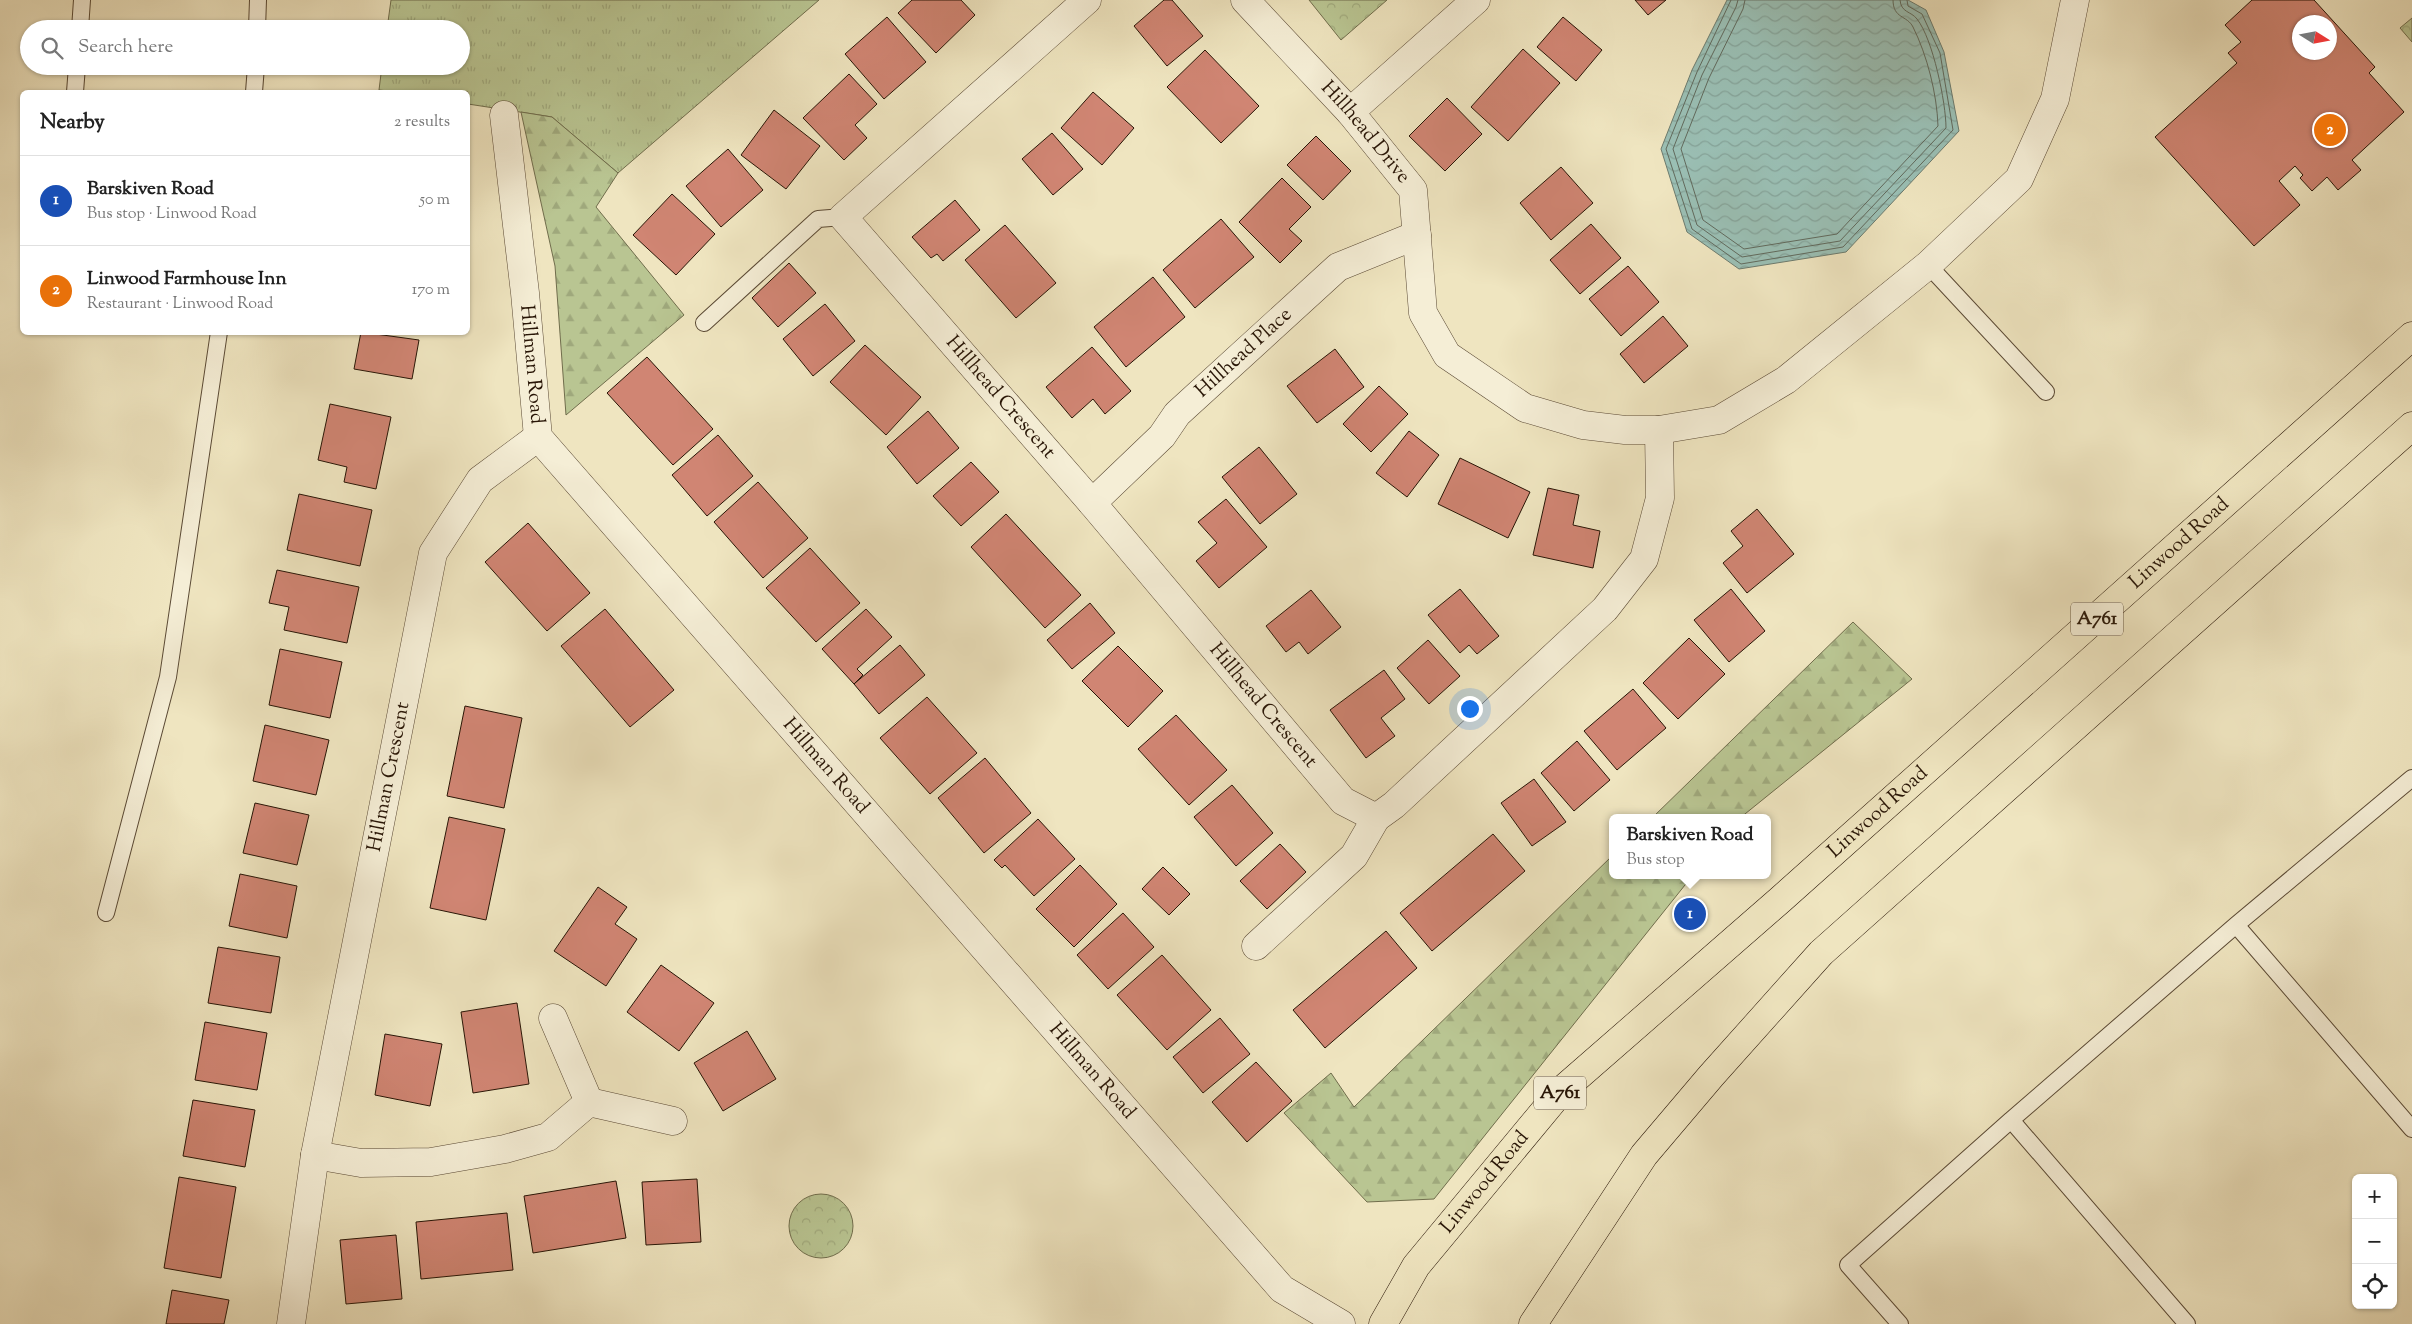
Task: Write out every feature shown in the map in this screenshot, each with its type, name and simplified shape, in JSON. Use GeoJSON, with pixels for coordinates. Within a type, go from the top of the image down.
{"type":"FeatureCollection","features":[{"type":"Feature","properties":{"kind":"main road","name":"Linwood Road"},"geometry":{"type":"LineString","coordinates":[[1383,1324],[1416,1266],[1561,1091],[1780,900],[2412,336]]}},
{"type":"Feature","properties":{"kind":"main road"},"geometry":{"type":"LineString","coordinates":[[1533,1324],[1644,1155],[1710,1076],[1821,953],[2412,426]]}},
{"type":"Feature","properties":{"kind":"street"},"geometry":{"type":"LineString","coordinates":[[843,217],[1087,0]]}},
{"type":"Feature","properties":{"kind":"street","name":"Hillhead Drive"},"geometry":{"type":"LineString","coordinates":[[1245,0],[1350,112],[1413,190],[1423,313],[1447,355],[1525,408],[1583,425],[1625,430],[1659,430],[1719,420],[1786,380],[1928,265],[2019,179],[2055,99],[2075,0]]}},
{"type":"Feature","properties":{"kind":"street"},"geometry":{"type":"LineString","coordinates":[[1350,112],[1476,0]]}},
{"type":"Feature","properties":{"kind":"street","name":"Hillman Road"},"geometry":{"type":"LineString","coordinates":[[504,115],[538,437],[1282,1288],[1341,1324]]}},
{"type":"Feature","properties":{"kind":"street","name":"Hillhead Crescent"},"geometry":{"type":"LineString","coordinates":[[843,217],[1092,503],[1343,801],[1376,818]]}},
{"type":"Feature","properties":{"kind":"street","name":"Hillhead Place"},"geometry":{"type":"LineString","coordinates":[[1092,503],[1162,436],[1177,414],[1338,267],[1417,235]]}},
{"type":"Feature","properties":{"kind":"street"},"geometry":{"type":"LineString","coordinates":[[1256,946],[1354,856],[1376,818],[1394,805],[1605,610],[1644,559],[1660,498],[1659,430]]}},
{"type":"Feature","properties":{"kind":"street","name":"Hillman Crescent"},"geometry":{"type":"LineString","coordinates":[[291,1324],[315,1155],[433,553],[480,480],[538,437]]}},
{"type":"Feature","properties":{"kind":"street"},"geometry":{"type":"LineString","coordinates":[[553,1018],[589,1102]]}},
{"type":"Feature","properties":{"kind":"street"},"geometry":{"type":"LineString","coordinates":[[315,1155],[362,1163],[431,1162],[505,1150],[548,1137],[589,1102]]}},
{"type":"Feature","properties":{"kind":"street"},"geometry":{"type":"LineString","coordinates":[[589,1102],[673,1121]]}},
{"type":"Feature","properties":{"kind":"lane"},"geometry":{"type":"LineString","coordinates":[[81,20],[82,0]]}},
{"type":"Feature","properties":{"kind":"lane"},"geometry":{"type":"LineString","coordinates":[[257,20],[258,0]]}},
{"type":"Feature","properties":{"kind":"lane"},"geometry":{"type":"LineString","coordinates":[[75,90],[76,75]]}},
{"type":"Feature","properties":{"kind":"lane"},"geometry":{"type":"LineString","coordinates":[[254,90],[255,75]]}},
{"type":"Feature","properties":{"kind":"lane"},"geometry":{"type":"LineString","coordinates":[[704,323],[818,219],[843,217]]}},
{"type":"Feature","properties":{"kind":"lane"},"geometry":{"type":"LineString","coordinates":[[1928,265],[2046,392]]}},
{"type":"Feature","properties":{"kind":"lane"},"geometry":{"type":"LineString","coordinates":[[106,913],[168,677],[219,335]]}},
{"type":"Feature","properties":{"kind":"lane"},"geometry":{"type":"LineString","coordinates":[[1900,1324],[1848,1265],[2011,1120],[2236,925],[2412,778]]}},
{"type":"Feature","properties":{"kind":"lane"},"geometry":{"type":"LineString","coordinates":[[2236,925],[2412,1129]]}},
{"type":"Feature","properties":{"kind":"lane"},"geometry":{"type":"LineString","coordinates":[[2011,1120],[2187,1324]]}},
{"type":"Feature","properties":{"kind":"green space"},"geometry":{"type":"Polygon","coordinates":[[[391,0],[819,0],[618,173],[552,117],[470,104],[470,90],[379,90],[381,75],[470,75],[470,20],[388,20],[391,0]]]}},
{"type":"Feature","properties":{"kind":"green space"},"geometry":{"type":"Polygon","coordinates":[[[1309,0],[1387,0],[1341,40],[1309,0]]]}},
{"type":"Feature","properties":{"kind":"green space"},"geometry":{"type":"Polygon","coordinates":[[[2412,18],[2412,42],[2400,28],[2412,18]]]}},
{"type":"Feature","properties":{"kind":"green space"},"geometry":{"type":"Polygon","coordinates":[[[521,112],[552,117],[618,173],[596,207],[684,315],[566,415],[555,266],[521,112]]]}},
{"type":"Feature","properties":{"kind":"green space"},"geometry":{"type":"Polygon","coordinates":[[[1853,622],[1912,679],[1745,814],[1656,814],[1853,622]]]}},
{"type":"Feature","properties":{"kind":"green space"},"geometry":{"type":"Polygon","coordinates":[[[1609,859],[1609,879],[1690,879],[1434,1199],[1367,1202],[1284,1113],[1331,1073],[1354,1107],[1609,859]]]}},
{"type":"Feature","properties":{"kind":"green space"},"geometry":{"type":"Polygon","coordinates":[[[815,1194],[827,1194],[844,1203],[851,1214],[853,1226],[851,1238],[844,1249],[827,1258],[815,1258],[803,1253],[794,1244],[789,1232],[789,1220],[794,1208],[803,1199],[815,1194]]]}},
{"type":"Feature","properties":{"kind":"water"},"geometry":{"type":"Polygon","coordinates":[[[1727,0],[1908,0],[1926,10],[1944,52],[1959,131],[1846,252],[1739,269],[1687,232],[1661,149],[1692,70],[1727,0]]]}},
{"type":"Feature","properties":{"kind":"building"},"geometry":{"type":"Polygon","coordinates":[[[912,0],[961,0],[975,15],[936,53],[898,13],[912,0]]]}},
{"type":"Feature","properties":{"kind":"building"},"geometry":{"type":"Polygon","coordinates":[[[1164,0],[1172,0],[1203,36],[1167,66],[1134,26],[1164,0]]]}},
{"type":"Feature","properties":{"kind":"building"},"geometry":{"type":"Polygon","coordinates":[[[1635,0],[1666,0],[1648,15],[1635,0]]]}},
{"type":"Feature","properties":{"kind":"building"},"geometry":{"type":"Polygon","coordinates":[[[2252,0],[2314,0],[2328,15],[2292,15],[2292,60],[2337,60],[2337,25],[2375,67],[2369,73],[2404,112],[2352,160],[2361,170],[2338,190],[2327,177],[2312,191],[2300,178],[2303,175],[2295,166],[2279,181],[2300,205],[2254,246],[2155,137],[2237,63],[2228,53],[2241,42],[2225,25],[2252,0]]]}},
{"type":"Feature","properties":{"kind":"building"},"geometry":{"type":"Polygon","coordinates":[[[887,17],[926,62],[884,99],[845,54],[887,17]]]}},
{"type":"Feature","properties":{"kind":"building"},"geometry":{"type":"Polygon","coordinates":[[[1563,17],[1602,50],[1576,81],[1537,47],[1563,17]]]}},
{"type":"Feature","properties":{"kind":"building"},"geometry":{"type":"Polygon","coordinates":[[[1523,49],[1560,83],[1508,141],[1471,107],[1523,49]]]}},
{"type":"Feature","properties":{"kind":"building"},"geometry":{"type":"Polygon","coordinates":[[[1205,50],[1259,106],[1221,143],[1167,87],[1205,50]]]}},
{"type":"Feature","properties":{"kind":"building"},"geometry":{"type":"Polygon","coordinates":[[[849,74],[877,104],[855,125],[867,138],[844,160],[803,118],[849,74]]]}},
{"type":"Feature","properties":{"kind":"building"},"geometry":{"type":"Polygon","coordinates":[[[1093,92],[1134,128],[1102,165],[1061,128],[1093,92]]]}},
{"type":"Feature","properties":{"kind":"building"},"geometry":{"type":"Polygon","coordinates":[[[1447,98],[1482,134],[1445,171],[1409,136],[1447,98]]]}},
{"type":"Feature","properties":{"kind":"building"},"geometry":{"type":"Polygon","coordinates":[[[774,110],[820,146],[786,189],[741,155],[774,110]]]}},
{"type":"Feature","properties":{"kind":"building"},"geometry":{"type":"Polygon","coordinates":[[[1052,133],[1083,169],[1053,195],[1022,159],[1052,133]]]}},
{"type":"Feature","properties":{"kind":"building"},"geometry":{"type":"Polygon","coordinates":[[[1316,136],[1351,171],[1323,200],[1287,165],[1316,136]]]}},
{"type":"Feature","properties":{"kind":"building"},"geometry":{"type":"Polygon","coordinates":[[[728,149],[763,190],[721,227],[686,186],[728,149]]]}},
{"type":"Feature","properties":{"kind":"building"},"geometry":{"type":"Polygon","coordinates":[[[1561,167],[1593,203],[1551,240],[1520,203],[1561,167]]]}},
{"type":"Feature","properties":{"kind":"building"},"geometry":{"type":"Polygon","coordinates":[[[1282,178],[1311,207],[1289,229],[1302,241],[1280,263],[1239,222],[1282,178]]]}},
{"type":"Feature","properties":{"kind":"building"},"geometry":{"type":"Polygon","coordinates":[[[672,194],[715,234],[676,275],[633,235],[672,194]]]}},
{"type":"Feature","properties":{"kind":"building"},"geometry":{"type":"Polygon","coordinates":[[[955,200],[980,230],[943,261],[937,254],[931,258],[912,237],[955,200]]]}},
{"type":"Feature","properties":{"kind":"building"},"geometry":{"type":"Polygon","coordinates":[[[1221,219],[1254,257],[1195,308],[1163,270],[1221,219]]]}},
{"type":"Feature","properties":{"kind":"building"},"geometry":{"type":"Polygon","coordinates":[[[1591,224],[1621,258],[1580,294],[1550,260],[1591,224]]]}},
{"type":"Feature","properties":{"kind":"building"},"geometry":{"type":"Polygon","coordinates":[[[1005,225],[1056,283],[1016,318],[965,260],[1005,225]]]}},
{"type":"Feature","properties":{"kind":"building"},"geometry":{"type":"Polygon","coordinates":[[[789,263],[816,293],[778,327],[752,298],[789,263]]]}},
{"type":"Feature","properties":{"kind":"building"},"geometry":{"type":"Polygon","coordinates":[[[1628,266],[1659,302],[1621,336],[1589,299],[1628,266]]]}},
{"type":"Feature","properties":{"kind":"building"},"geometry":{"type":"Polygon","coordinates":[[[1153,277],[1185,317],[1126,367],[1094,327],[1153,277]]]}},
{"type":"Feature","properties":{"kind":"building"},"geometry":{"type":"Polygon","coordinates":[[[825,304],[855,341],[813,376],[783,339],[825,304]]]}},
{"type":"Feature","properties":{"kind":"building"},"geometry":{"type":"Polygon","coordinates":[[[1663,316],[1688,346],[1644,383],[1620,354],[1663,316]]]}},
{"type":"Feature","properties":{"kind":"building"},"geometry":{"type":"Polygon","coordinates":[[[360,335],[383,335],[419,340],[412,379],[354,369],[360,335]]]}},
{"type":"Feature","properties":{"kind":"building"},"geometry":{"type":"Polygon","coordinates":[[[865,345],[921,397],[886,435],[830,382],[865,345]]]}},
{"type":"Feature","properties":{"kind":"building"},"geometry":{"type":"Polygon","coordinates":[[[1092,347],[1131,391],[1105,414],[1093,399],[1072,418],[1046,387],[1092,347]]]}},
{"type":"Feature","properties":{"kind":"building"},"geometry":{"type":"Polygon","coordinates":[[[1335,349],[1364,387],[1317,423],[1287,386],[1335,349]]]}},
{"type":"Feature","properties":{"kind":"building"},"geometry":{"type":"Polygon","coordinates":[[[647,357],[713,429],[673,465],[607,393],[647,357]]]}},
{"type":"Feature","properties":{"kind":"building"},"geometry":{"type":"Polygon","coordinates":[[[1379,386],[1408,414],[1371,452],[1343,424],[1379,386]]]}},
{"type":"Feature","properties":{"kind":"building"},"geometry":{"type":"Polygon","coordinates":[[[330,404],[391,417],[376,489],[344,482],[347,467],[318,460],[330,404]]]}},
{"type":"Feature","properties":{"kind":"building"},"geometry":{"type":"Polygon","coordinates":[[[928,411],[959,448],[917,484],[887,447],[928,411]]]}},
{"type":"Feature","properties":{"kind":"building"},"geometry":{"type":"Polygon","coordinates":[[[1409,431],[1439,455],[1407,497],[1376,473],[1409,431]]]}},
{"type":"Feature","properties":{"kind":"building"},"geometry":{"type":"Polygon","coordinates":[[[718,435],[753,476],[707,516],[672,475],[718,435]]]}},
{"type":"Feature","properties":{"kind":"building"},"geometry":{"type":"Polygon","coordinates":[[[1259,447],[1297,494],[1260,524],[1222,477],[1259,447]]]}},
{"type":"Feature","properties":{"kind":"building"},"geometry":{"type":"Polygon","coordinates":[[[1460,458],[1530,492],[1508,538],[1438,504],[1460,458]]]}},
{"type":"Feature","properties":{"kind":"building"},"geometry":{"type":"Polygon","coordinates":[[[971,462],[999,492],[961,526],[933,496],[971,462]]]}},
{"type":"Feature","properties":{"kind":"building"},"geometry":{"type":"Polygon","coordinates":[[[758,482],[808,538],[763,578],[714,522],[758,482]]]}},
{"type":"Feature","properties":{"kind":"building"},"geometry":{"type":"Polygon","coordinates":[[[1548,488],[1579,495],[1573,525],[1600,531],[1593,568],[1533,555],[1548,488]]]}},
{"type":"Feature","properties":{"kind":"building"},"geometry":{"type":"Polygon","coordinates":[[[299,494],[372,510],[360,566],[287,550],[299,494]]]}},
{"type":"Feature","properties":{"kind":"building"},"geometry":{"type":"Polygon","coordinates":[[[1226,499],[1267,547],[1219,588],[1196,561],[1217,543],[1198,522],[1226,499]]]}},
{"type":"Feature","properties":{"kind":"building"},"geometry":{"type":"Polygon","coordinates":[[[1757,509],[1794,554],[1747,593],[1723,563],[1743,546],[1731,531],[1757,509]]]}},
{"type":"Feature","properties":{"kind":"building"},"geometry":{"type":"Polygon","coordinates":[[[1006,514],[1081,595],[1045,628],[971,547],[1006,514]]]}},
{"type":"Feature","properties":{"kind":"building"},"geometry":{"type":"Polygon","coordinates":[[[528,523],[590,593],[547,631],[485,562],[528,523]]]}},
{"type":"Feature","properties":{"kind":"building"},"geometry":{"type":"Polygon","coordinates":[[[810,548],[860,603],[816,642],[766,588],[810,548]]]}},
{"type":"Feature","properties":{"kind":"building"},"geometry":{"type":"Polygon","coordinates":[[[277,570],[359,587],[347,643],[284,630],[289,607],[269,603],[277,570]]]}},
{"type":"Feature","properties":{"kind":"building"},"geometry":{"type":"Polygon","coordinates":[[[1460,589],[1499,636],[1477,654],[1469,645],[1460,653],[1428,615],[1460,589]]]}},
{"type":"Feature","properties":{"kind":"building"},"geometry":{"type":"Polygon","coordinates":[[[1731,589],[1765,631],[1729,662],[1694,620],[1731,589]]]}},
{"type":"Feature","properties":{"kind":"building"},"geometry":{"type":"Polygon","coordinates":[[[1311,590],[1341,627],[1308,654],[1299,642],[1286,652],[1266,626],[1311,590]]]}},
{"type":"Feature","properties":{"kind":"building"},"geometry":{"type":"Polygon","coordinates":[[[1090,603],[1115,633],[1072,669],[1047,640],[1090,603]]]}},
{"type":"Feature","properties":{"kind":"building"},"geometry":{"type":"Polygon","coordinates":[[[605,609],[674,690],[630,727],[561,646],[605,609]]]}},
{"type":"Feature","properties":{"kind":"building"},"geometry":{"type":"Polygon","coordinates":[[[866,609],[892,637],[857,669],[863,675],[854,684],[822,649],[866,609]]]}},
{"type":"Feature","properties":{"kind":"building"},"geometry":{"type":"Polygon","coordinates":[[[1689,638],[1725,674],[1678,719],[1643,683],[1689,638]]]}},
{"type":"Feature","properties":{"kind":"building"},"geometry":{"type":"Polygon","coordinates":[[[1428,640],[1460,676],[1429,704],[1397,668],[1428,640]]]}},
{"type":"Feature","properties":{"kind":"building"},"geometry":{"type":"Polygon","coordinates":[[[900,645],[925,675],[879,714],[854,684],[900,645]]]}},
{"type":"Feature","properties":{"kind":"building"},"geometry":{"type":"Polygon","coordinates":[[[1118,646],[1163,691],[1128,727],[1082,681],[1118,646]]]}},
{"type":"Feature","properties":{"kind":"building"},"geometry":{"type":"Polygon","coordinates":[[[280,649],[342,662],[330,718],[269,705],[280,649]]]}},
{"type":"Feature","properties":{"kind":"building"},"geometry":{"type":"Polygon","coordinates":[[[1384,670],[1405,699],[1381,718],[1395,736],[1366,758],[1330,710],[1384,670]]]}},
{"type":"Feature","properties":{"kind":"building"},"geometry":{"type":"Polygon","coordinates":[[[1633,689],[1666,728],[1617,770],[1584,731],[1633,689]]]}},
{"type":"Feature","properties":{"kind":"building"},"geometry":{"type":"Polygon","coordinates":[[[927,697],[977,753],[930,794],[880,738],[927,697]]]}},
{"type":"Feature","properties":{"kind":"building"},"geometry":{"type":"Polygon","coordinates":[[[465,706],[522,718],[504,808],[447,796],[465,706]]]}},
{"type":"Feature","properties":{"kind":"building"},"geometry":{"type":"Polygon","coordinates":[[[1176,715],[1227,770],[1189,805],[1138,749],[1176,715]]]}},
{"type":"Feature","properties":{"kind":"building"},"geometry":{"type":"Polygon","coordinates":[[[265,725],[329,740],[316,795],[253,781],[265,725]]]}},
{"type":"Feature","properties":{"kind":"building"},"geometry":{"type":"Polygon","coordinates":[[[1577,741],[1610,780],[1574,811],[1541,773],[1577,741]]]}},
{"type":"Feature","properties":{"kind":"building"},"geometry":{"type":"Polygon","coordinates":[[[985,758],[1031,813],[984,853],[938,798],[985,758]]]}},
{"type":"Feature","properties":{"kind":"building"},"geometry":{"type":"Polygon","coordinates":[[[1534,779],[1566,822],[1532,846],[1501,803],[1534,779]]]}},
{"type":"Feature","properties":{"kind":"building"},"geometry":{"type":"Polygon","coordinates":[[[1232,785],[1273,833],[1236,866],[1194,817],[1232,785]]]}},
{"type":"Feature","properties":{"kind":"building"},"geometry":{"type":"Polygon","coordinates":[[[255,803],[309,815],[297,865],[243,853],[255,803]]]}},
{"type":"Feature","properties":{"kind":"building"},"geometry":{"type":"Polygon","coordinates":[[[449,817],[505,829],[486,920],[430,908],[449,817]]]}},
{"type":"Feature","properties":{"kind":"building"},"geometry":{"type":"Polygon","coordinates":[[[1038,819],[1075,859],[1034,896],[1005,865],[1002,868],[994,860],[1038,819]]]}},
{"type":"Feature","properties":{"kind":"building"},"geometry":{"type":"Polygon","coordinates":[[[1493,834],[1525,871],[1432,951],[1400,913],[1493,834]]]}},
{"type":"Feature","properties":{"kind":"building"},"geometry":{"type":"Polygon","coordinates":[[[1280,844],[1306,872],[1267,909],[1240,881],[1280,844]]]}},
{"type":"Feature","properties":{"kind":"building"},"geometry":{"type":"Polygon","coordinates":[[[1080,865],[1117,904],[1074,947],[1036,909],[1080,865]]]}},
{"type":"Feature","properties":{"kind":"building"},"geometry":{"type":"Polygon","coordinates":[[[1163,867],[1190,894],[1169,915],[1142,889],[1163,867]]]}},
{"type":"Feature","properties":{"kind":"building"},"geometry":{"type":"Polygon","coordinates":[[[240,874],[297,886],[287,938],[229,926],[240,874]]]}},
{"type":"Feature","properties":{"kind":"building"},"geometry":{"type":"Polygon","coordinates":[[[598,887],[627,907],[615,924],[637,939],[606,986],[554,951],[598,887]]]}},
{"type":"Feature","properties":{"kind":"building"},"geometry":{"type":"Polygon","coordinates":[[[1123,913],[1154,947],[1108,989],[1077,955],[1123,913]]]}},
{"type":"Feature","properties":{"kind":"building"},"geometry":{"type":"Polygon","coordinates":[[[1386,931],[1417,968],[1325,1048],[1293,1010],[1386,931]]]}},
{"type":"Feature","properties":{"kind":"building"},"geometry":{"type":"Polygon","coordinates":[[[218,947],[280,957],[271,1013],[208,1003],[218,947]]]}},
{"type":"Feature","properties":{"kind":"building"},"geometry":{"type":"Polygon","coordinates":[[[1162,955],[1211,1010],[1167,1050],[1117,995],[1162,955]]]}},
{"type":"Feature","properties":{"kind":"building"},"geometry":{"type":"Polygon","coordinates":[[[661,965],[714,1003],[679,1051],[627,1012],[661,965]]]}},
{"type":"Feature","properties":{"kind":"building"},"geometry":{"type":"Polygon","coordinates":[[[517,1003],[529,1084],[473,1093],[461,1012],[517,1003]]]}},
{"type":"Feature","properties":{"kind":"building"},"geometry":{"type":"Polygon","coordinates":[[[1220,1018],[1250,1054],[1203,1093],[1173,1057],[1220,1018]]]}},
{"type":"Feature","properties":{"kind":"building"},"geometry":{"type":"Polygon","coordinates":[[[205,1022],[267,1033],[257,1090],[195,1080],[205,1022]]]}},
{"type":"Feature","properties":{"kind":"building"},"geometry":{"type":"Polygon","coordinates":[[[747,1031],[776,1079],[723,1111],[694,1063],[747,1031]]]}},
{"type":"Feature","properties":{"kind":"building"},"geometry":{"type":"Polygon","coordinates":[[[385,1034],[442,1044],[430,1106],[375,1095],[385,1034]]]}},
{"type":"Feature","properties":{"kind":"building"},"geometry":{"type":"Polygon","coordinates":[[[1256,1062],[1292,1101],[1247,1142],[1212,1102],[1256,1062]]]}},
{"type":"Feature","properties":{"kind":"building"},"geometry":{"type":"Polygon","coordinates":[[[193,1100],[255,1110],[245,1167],[183,1156],[193,1100]]]}},
{"type":"Feature","properties":{"kind":"building"},"geometry":{"type":"Polygon","coordinates":[[[179,1177],[236,1187],[221,1278],[164,1268],[179,1177]]]}},
{"type":"Feature","properties":{"kind":"building"},"geometry":{"type":"Polygon","coordinates":[[[697,1179],[701,1242],[646,1245],[642,1182],[697,1179]]]}},
{"type":"Feature","properties":{"kind":"building"},"geometry":{"type":"Polygon","coordinates":[[[616,1181],[626,1238],[533,1253],[524,1196],[616,1181]]]}},
{"type":"Feature","properties":{"kind":"building"},"geometry":{"type":"Polygon","coordinates":[[[507,1213],[513,1270],[421,1279],[416,1222],[507,1213]]]}},
{"type":"Feature","properties":{"kind":"building"},"geometry":{"type":"Polygon","coordinates":[[[396,1235],[402,1299],[346,1304],[340,1240],[396,1235]]]}},
{"type":"Feature","properties":{"kind":"building"},"geometry":{"type":"Polygon","coordinates":[[[172,1290],[229,1300],[224,1324],[166,1324],[172,1290]]]}},
{"type":"Feature","properties":{"kind":"place","name":"Linwood Farmhouse Inn"},"geometry":{"type":"Point","coordinates":[2330,130]}},
{"type":"Feature","properties":{"kind":"place","name":"Barskiven Road"},"geometry":{"type":"Point","coordinates":[1690,914]}}]}
